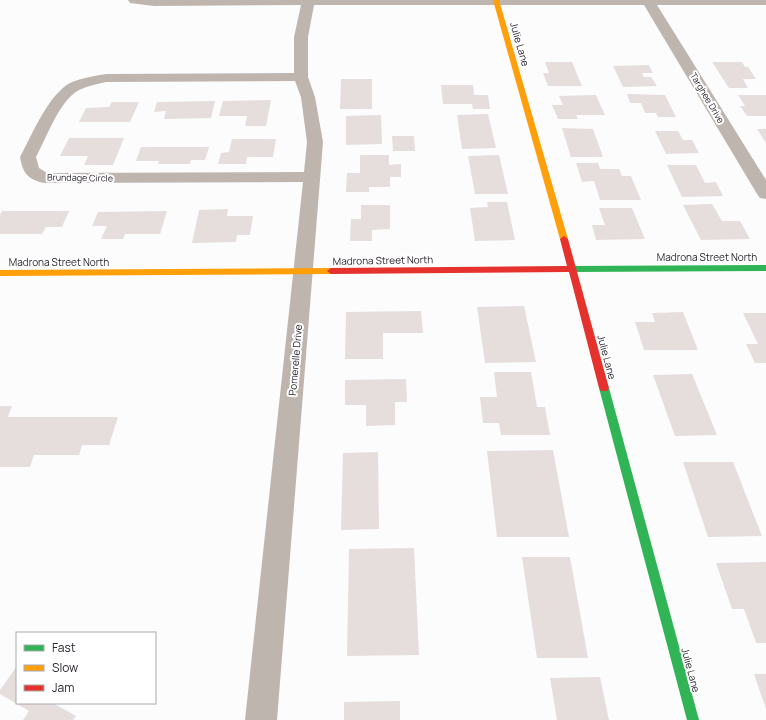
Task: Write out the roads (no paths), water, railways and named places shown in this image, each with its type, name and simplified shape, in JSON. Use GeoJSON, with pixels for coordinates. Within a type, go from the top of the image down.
{"type":"FeatureCollection","features":[{"type":"Feature","properties":{"kind":"street"},"geometry":{"type":"LineString","coordinates":[[134,0],[154,2],[496,0],[766,1]]}},
{"type":"Feature","properties":{"kind":"street","name":"Julie Lane"},"geometry":{"type":"LineString","coordinates":[[496,0],[572,269],[693,720]]}},
{"type":"Feature","properties":{"kind":"street","name":"Targhee Drive"},"geometry":{"type":"LineString","coordinates":[[648,1],[766,194]]}},
{"type":"Feature","properties":{"kind":"street","name":"Pomerelle Drive"},"geometry":{"type":"LineString","coordinates":[[261,720],[315,142],[308,97],[301,77],[301,37],[308,2]]}},
{"type":"Feature","properties":{"kind":"street","name":"Brundage Circle"},"geometry":{"type":"LineString","coordinates":[[301,77],[106,78],[85,82],[71,89],[61,99],[28,157],[31,170],[44,178],[311,176]]}},
{"type":"Feature","properties":{"kind":"street","name":"Madrona Street North"},"geometry":{"type":"LineString","coordinates":[[0,273],[766,268]]}}]}
